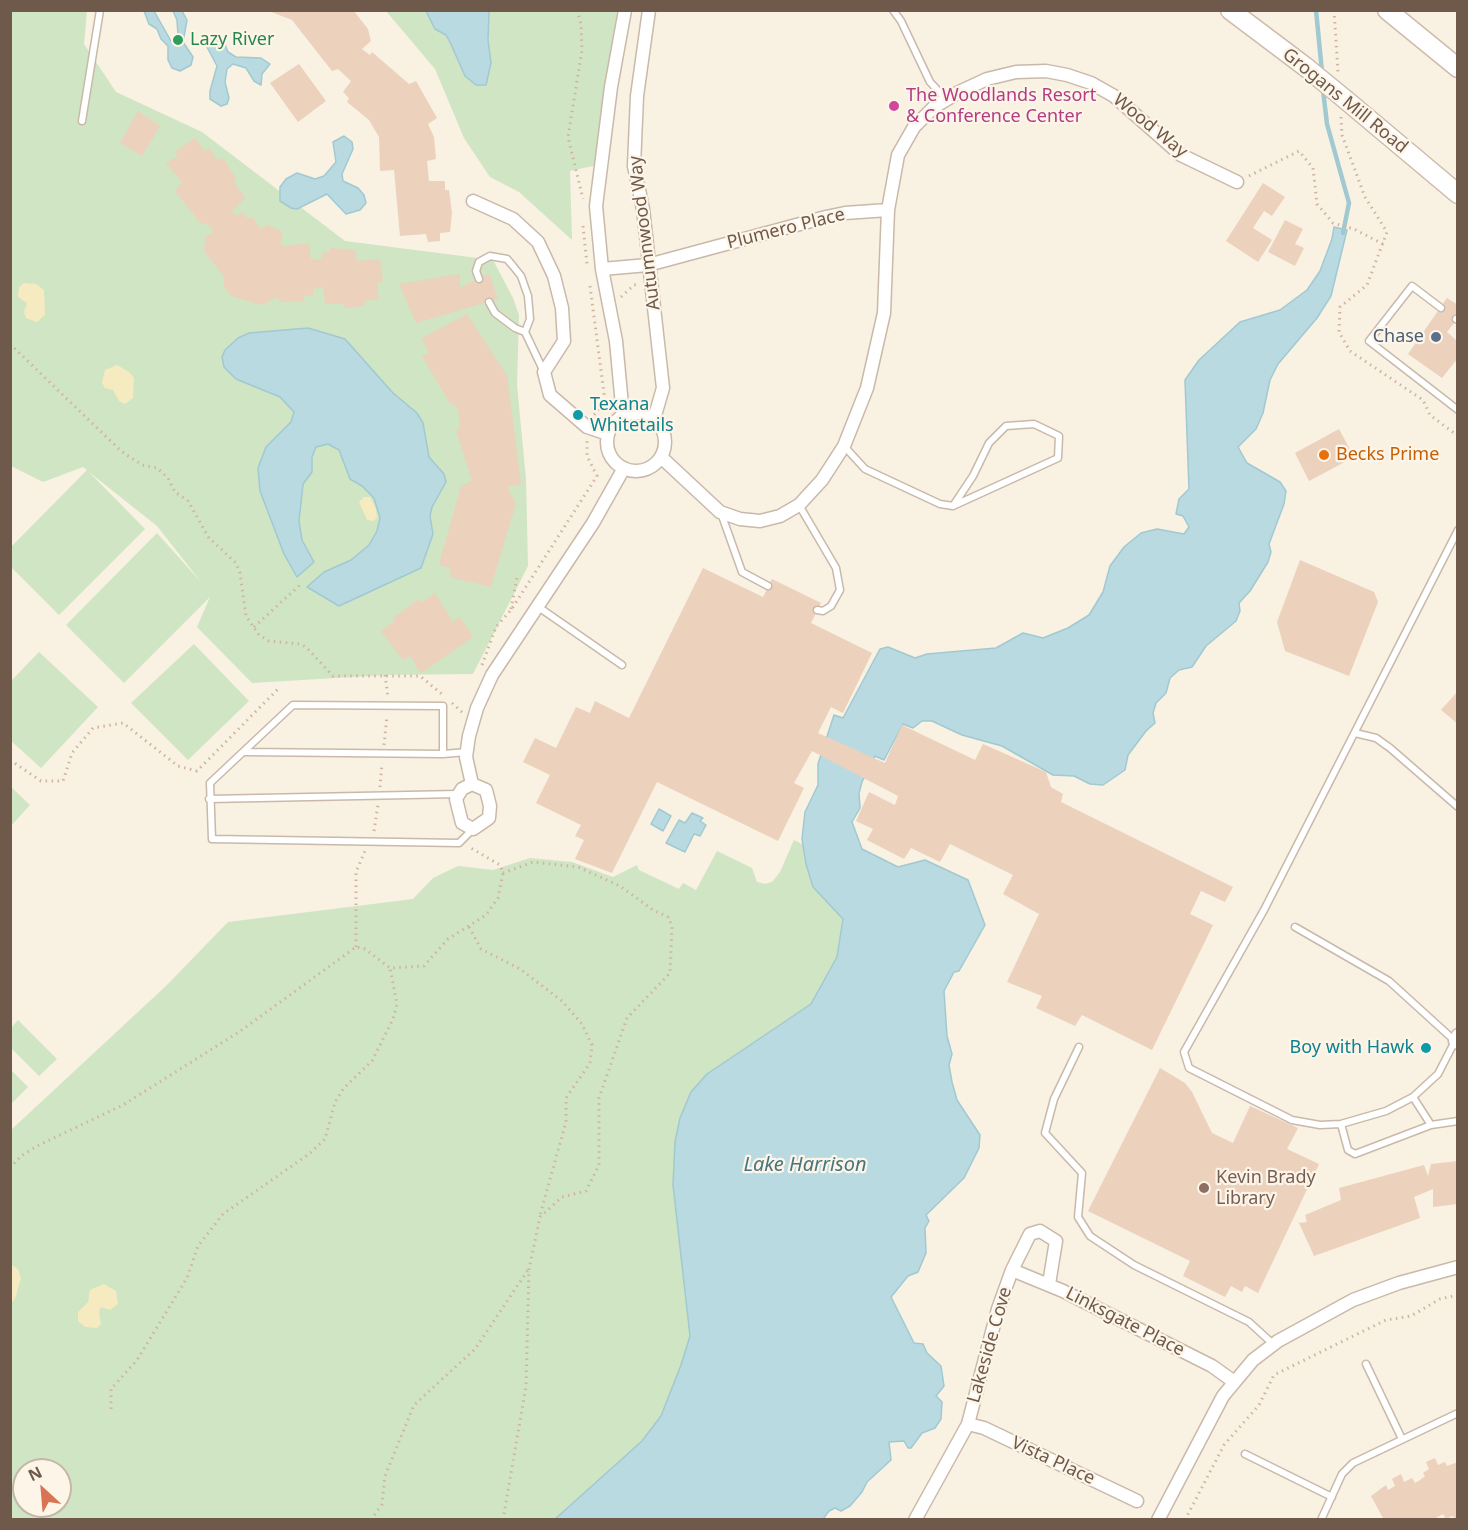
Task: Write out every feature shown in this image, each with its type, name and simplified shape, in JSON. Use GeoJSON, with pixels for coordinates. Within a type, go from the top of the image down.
{"type":"FeatureCollection","features":[{"type":"Feature","properties":{"kind":"main road","name":"Grogans Mill Road"},"geometry":{"type":"LineString","coordinates":[[1230,10],[1307,68],[1343,106],[1458,194]]}},
{"type":"Feature","properties":{"kind":"main road"},"geometry":{"type":"LineString","coordinates":[[1387,10],[1458,68]]}},
{"type":"Feature","properties":{"kind":"street","name":"Autumnwood Way"},"geometry":{"type":"LineString","coordinates":[[623,416],[616,341],[602,269],[596,206],[608,109],[625,10]]}},
{"type":"Feature","properties":{"kind":"street","name":"Autumnwood Way"},"geometry":{"type":"LineString","coordinates":[[649,10],[637,96],[634,166],[643,209],[663,388],[654,419]]}},
{"type":"Feature","properties":{"kind":"street","name":"Wood Way"},"geometry":{"type":"LineString","coordinates":[[888,210],[897,155],[914,128],[934,107],[946,100],[987,79],[1016,72],[1046,71],[1068,75],[1090,83],[1114,96],[1181,155],[1237,182]]}},
{"type":"Feature","properties":{"kind":"street"},"geometry":{"type":"LineString","coordinates":[[473,201],[513,219],[538,242],[554,276],[562,308],[564,341],[544,372],[550,395],[587,427],[608,434]]}},
{"type":"Feature","properties":{"kind":"street","name":"Plumero Place"},"geometry":{"type":"LineString","coordinates":[[602,269],[648,266],[845,213],[888,210]]}},
{"type":"Feature","properties":{"kind":"street"},"geometry":{"type":"LineString","coordinates":[[661,457],[720,512],[740,519],[760,521],[780,516],[799,505],[822,480],[844,446],[867,388],[884,313],[888,210]]}},
{"type":"Feature","properties":{"kind":"street"},"geometry":{"type":"LineString","coordinates":[[638,413],[654,419],[664,433],[661,457],[644,470],[624,468],[609,453],[608,434],[615,422],[623,416],[638,413]]}},
{"type":"Feature","properties":{"kind":"street"},"geometry":{"type":"LineString","coordinates":[[472,784],[467,752],[477,708],[492,675],[592,523],[624,468]]}},
{"type":"Feature","properties":{"kind":"street"},"geometry":{"type":"LineString","coordinates":[[472,784],[486,790],[490,806],[489,818],[472,829],[462,823],[456,799],[472,784]]}},
{"type":"Feature","properties":{"kind":"street","name":"Lakeside Cove"},"geometry":{"type":"LineString","coordinates":[[915,1520],[968,1424],[998,1309],[1012,1270],[1030,1234],[1040,1231],[1056,1241],[1049,1284]]}},
{"type":"Feature","properties":{"kind":"street"},"geometry":{"type":"LineString","coordinates":[[1160,1519],[1233,1381],[1273,1344],[1312,1320],[1353,1300],[1399,1283],[1458,1267]]}},
{"type":"Feature","properties":{"kind":"street","name":"Linksgate Place"},"geometry":{"type":"LineString","coordinates":[[1012,1270],[1049,1284],[1212,1366],[1233,1381]]}},
{"type":"Feature","properties":{"kind":"street","name":"Vista Place"},"geometry":{"type":"LineString","coordinates":[[968,1424],[984,1428],[1137,1501]]}},
{"type":"Feature","properties":{"kind":"lane"},"geometry":{"type":"LineString","coordinates":[[81,121],[100,10]]}},
{"type":"Feature","properties":{"kind":"lane"},"geometry":{"type":"LineString","coordinates":[[893,10],[901,21],[930,82],[946,100]]}},
{"type":"Feature","properties":{"kind":"lane"},"geometry":{"type":"LineString","coordinates":[[479,279],[476,272],[479,262],[490,256],[507,260],[513,266],[521,276],[528,296],[530,319],[525,332]]}},
{"type":"Feature","properties":{"kind":"lane"},"geometry":{"type":"LineString","coordinates":[[1441,308],[1412,286],[1369,340],[1458,410]]}},
{"type":"Feature","properties":{"kind":"lane"},"geometry":{"type":"LineString","coordinates":[[489,302],[495,313],[515,328],[525,332],[544,372]]}},
{"type":"Feature","properties":{"kind":"lane"},"geometry":{"type":"LineString","coordinates":[[844,446],[865,469],[940,504],[953,506],[1058,458],[1059,436],[1034,424],[1006,426],[989,443],[973,476],[953,506]]}},
{"type":"Feature","properties":{"kind":"lane"},"geometry":{"type":"LineString","coordinates":[[799,505],[836,568],[840,590],[831,606],[823,611],[817,610]]}},
{"type":"Feature","properties":{"kind":"lane"},"geometry":{"type":"LineString","coordinates":[[720,512],[742,572],[768,586]]}},
{"type":"Feature","properties":{"kind":"lane"},"geometry":{"type":"LineString","coordinates":[[1295,927],[1389,981],[1457,1040],[1438,1074],[1413,1097],[1386,1111],[1341,1124],[1320,1125],[1292,1120],[1189,1068],[1184,1052],[1264,910],[1458,530]]}},
{"type":"Feature","properties":{"kind":"lane"},"geometry":{"type":"LineString","coordinates":[[536,606],[622,665]]}},
{"type":"Feature","properties":{"kind":"lane"},"geometry":{"type":"LineString","coordinates":[[443,753],[442,706],[293,705],[210,783],[212,840],[459,843],[472,829]]}},
{"type":"Feature","properties":{"kind":"lane"},"geometry":{"type":"LineString","coordinates":[[1355,733],[1376,738],[1390,748],[1458,807]]}},
{"type":"Feature","properties":{"kind":"lane"},"geometry":{"type":"LineString","coordinates":[[245,752],[383,754],[467,752]]}},
{"type":"Feature","properties":{"kind":"lane"},"geometry":{"type":"LineString","coordinates":[[209,799],[459,794]]}},
{"type":"Feature","properties":{"kind":"lane"},"geometry":{"type":"LineString","coordinates":[[1079,1047],[1054,1099],[1045,1133],[1082,1173],[1078,1217],[1090,1236],[1134,1265],[1249,1322],[1273,1344]]}},
{"type":"Feature","properties":{"kind":"lane"},"geometry":{"type":"LineString","coordinates":[[1413,1097],[1431,1125]]}},
{"type":"Feature","properties":{"kind":"lane"},"geometry":{"type":"LineString","coordinates":[[1341,1124],[1348,1150],[1355,1154],[1431,1125],[1458,1121]]}},
{"type":"Feature","properties":{"kind":"lane"},"geometry":{"type":"LineString","coordinates":[[1366,1364],[1402,1439]]}},
{"type":"Feature","properties":{"kind":"lane"},"geometry":{"type":"LineString","coordinates":[[1321,1520],[1342,1474],[1353,1463],[1458,1413]]}},
{"type":"Feature","properties":{"kind":"lane"},"geometry":{"type":"LineString","coordinates":[[1245,1454],[1332,1497]]}},
{"type":"Feature","properties":{"kind":"path"},"geometry":{"type":"LineString","coordinates":[[577,10],[581,24],[582,50],[568,137],[581,184],[584,207]]}},
{"type":"Feature","properties":{"kind":"path"},"geometry":{"type":"LineString","coordinates":[[1334,10],[1339,79]]}},
{"type":"Feature","properties":{"kind":"path"},"geometry":{"type":"LineString","coordinates":[[1343,106],[1342,135],[1365,197],[1387,232],[1367,285],[1340,307],[1340,332],[1350,351],[1423,400],[1430,415],[1458,436]]}},
{"type":"Feature","properties":{"kind":"path"},"geometry":{"type":"LineString","coordinates":[[1237,182],[1299,151],[1313,168],[1317,204],[1333,223],[1354,229],[1383,244]]}},
{"type":"Feature","properties":{"kind":"path"},"geometry":{"type":"LineString","coordinates":[[583,216],[583,243],[588,273]]}},
{"type":"Feature","properties":{"kind":"path"},"geometry":{"type":"LineString","coordinates":[[480,669],[496,627],[511,610],[597,476],[587,456],[587,427],[605,401],[590,283]]}},
{"type":"Feature","properties":{"kind":"path"},"geometry":{"type":"LineString","coordinates":[[10,344],[121,451],[142,465],[157,468],[168,478],[175,492],[188,501],[209,538],[236,563],[240,573],[243,607],[254,627],[269,642],[300,644],[306,647],[333,676],[420,676],[463,713],[467,702]]}},
{"type":"Feature","properties":{"kind":"path"},"geometry":{"type":"LineString","coordinates":[[511,610],[517,578]]}},
{"type":"Feature","properties":{"kind":"path"},"geometry":{"type":"LineString","coordinates":[[254,627],[301,584]]}},
{"type":"Feature","properties":{"kind":"path"},"geometry":{"type":"LineString","coordinates":[[356,947],[356,872],[375,831],[388,705],[385,675]]}},
{"type":"Feature","properties":{"kind":"path"},"geometry":{"type":"LineString","coordinates":[[10,760],[41,782],[63,781],[72,753],[93,728],[123,723],[178,766],[197,771],[278,689]]}},
{"type":"Feature","properties":{"kind":"path"},"geometry":{"type":"LineString","coordinates":[[390,968],[424,966],[448,939],[479,921],[492,908],[503,873],[495,860],[459,843]]}},
{"type":"Feature","properties":{"kind":"path"},"geometry":{"type":"LineString","coordinates":[[503,873],[533,862],[578,867],[620,886],[653,910],[668,917],[672,926],[670,973],[627,1018],[599,1098],[599,1166],[586,1191],[562,1197],[540,1217]]}},
{"type":"Feature","properties":{"kind":"path"},"geometry":{"type":"LineString","coordinates":[[469,927],[481,949],[520,969],[562,1000],[582,1024],[592,1045],[590,1063],[573,1084],[567,1098],[566,1122],[540,1217],[529,1269],[526,1386],[503,1520]]}},
{"type":"Feature","properties":{"kind":"path"},"geometry":{"type":"LineString","coordinates":[[10,1168],[21,1156],[37,1146],[123,1105],[239,1032],[356,947],[365,948],[390,968],[397,1004],[393,1019],[372,1061],[344,1088],[335,1102],[325,1139],[309,1154],[223,1214],[198,1245],[187,1278],[137,1360],[111,1389],[111,1409]]}},
{"type":"Feature","properties":{"kind":"path"},"geometry":{"type":"LineString","coordinates":[[371,1520],[382,1504],[385,1476],[414,1405],[475,1349],[529,1269]]}},
{"type":"Feature","properties":{"kind":"path"},"geometry":{"type":"LineString","coordinates":[[1185,1520],[1224,1445],[1259,1405],[1274,1375],[1386,1320],[1411,1316],[1440,1299],[1458,1295]]}},
{"type":"Feature","properties":{"kind":"green space"},"geometry":{"type":"Polygon","coordinates":[[[11,11],[87,11],[84,44],[116,92],[202,132],[345,241],[493,260],[513,298],[519,315],[517,385],[526,479],[528,566],[473,674],[385,675],[252,683],[197,627],[210,597],[124,683],[66,625],[157,533],[201,582],[157,526],[89,472],[145,529],[59,615],[11,567],[11,547],[87,470],[83,467],[43,482],[11,466],[11,11]]]}},
{"type":"Feature","properties":{"kind":"green space"},"geometry":{"type":"Polygon","coordinates":[[[386,11],[617,11],[597,165],[570,171],[572,240],[519,192],[490,177],[464,138],[435,69],[386,11]]]}},
{"type":"Feature","properties":{"kind":"green space"},"geometry":{"type":"Polygon","coordinates":[[[194,644],[249,701],[188,760],[131,703],[194,644]]]}},
{"type":"Feature","properties":{"kind":"green space"},"geometry":{"type":"Polygon","coordinates":[[[39,652],[98,707],[41,768],[10,740],[11,681],[39,652]]]}},
{"type":"Feature","properties":{"kind":"green space"},"geometry":{"type":"Polygon","coordinates":[[[10,786],[30,805],[11,826],[10,826],[10,786]]]}},
{"type":"Feature","properties":{"kind":"green space"},"geometry":{"type":"Polygon","coordinates":[[[794,840],[846,866],[861,883],[753,1519],[11,1520],[11,1130],[167,985],[228,922],[413,899],[433,878],[458,866],[493,870],[530,858],[572,862],[613,877],[637,865],[639,870],[679,889],[683,883],[696,890],[717,851],[752,868],[757,882],[765,884],[772,882],[780,872],[794,840]]]}},
{"type":"Feature","properties":{"kind":"green space"},"geometry":{"type":"Polygon","coordinates":[[[18,1020],[57,1059],[39,1076],[11,1048],[11,1028],[18,1020]]]}},
{"type":"Feature","properties":{"kind":"green space"},"geometry":{"type":"Polygon","coordinates":[[[11,1070],[28,1087],[11,1104],[11,1070]]]}},
{"type":"Feature","properties":{"kind":"sand"},"geometry":{"type":"Polygon","coordinates":[[[24,283],[36,284],[44,290],[45,315],[37,322],[26,318],[24,312],[27,303],[18,297],[19,287],[24,283]]]}},
{"type":"Feature","properties":{"kind":"sand"},"geometry":{"type":"Polygon","coordinates":[[[117,365],[134,378],[133,398],[125,404],[119,401],[113,390],[105,388],[102,383],[105,370],[117,365]]]}},
{"type":"Feature","properties":{"kind":"sand"},"geometry":{"type":"Polygon","coordinates":[[[364,497],[370,497],[376,509],[377,518],[373,521],[367,520],[359,502],[364,497]]]}},
{"type":"Feature","properties":{"kind":"sand"},"geometry":{"type":"Polygon","coordinates":[[[11,1264],[18,1269],[21,1278],[15,1299],[11,1303],[11,1264]]]}},
{"type":"Feature","properties":{"kind":"sand"},"geometry":{"type":"Polygon","coordinates":[[[104,1284],[116,1291],[118,1304],[110,1310],[101,1307],[99,1312],[101,1324],[97,1328],[85,1327],[78,1321],[78,1312],[88,1302],[90,1290],[104,1284]]]}},
{"type":"Feature","properties":{"kind":"water","name":"Lazy River"},"geometry":{"type":"Polygon","coordinates":[[[144,11],[154,11],[171,41],[178,35],[177,20],[173,11],[182,11],[187,20],[183,42],[193,57],[191,65],[180,71],[172,68],[168,60],[168,46],[161,39],[157,29],[149,24],[144,11]]]}},
{"type":"Feature","properties":{"kind":"water"},"geometry":{"type":"Polygon","coordinates":[[[426,11],[489,11],[488,40],[491,63],[486,85],[476,85],[465,76],[446,35],[435,29],[426,11]]]}},
{"type":"Feature","properties":{"kind":"water"},"geometry":{"type":"Polygon","coordinates":[[[216,34],[222,37],[228,52],[236,57],[261,58],[270,64],[262,74],[261,85],[254,81],[246,68],[233,64],[227,69],[225,82],[229,98],[227,104],[221,106],[210,99],[217,66],[207,47],[210,35],[216,34]]]}},
{"type":"Feature","properties":{"kind":"water"},"geometry":{"type":"Polygon","coordinates":[[[344,136],[352,142],[353,149],[342,174],[343,181],[358,188],[364,195],[366,203],[360,210],[346,214],[327,194],[297,209],[280,201],[280,187],[286,179],[297,173],[315,179],[324,176],[336,162],[333,142],[344,136]]]}},
{"type":"Feature","properties":{"kind":"water","name":"Lake Harrison"},"geometry":{"type":"Polygon","coordinates":[[[1334,227],[1347,230],[1331,296],[1317,318],[1278,364],[1270,380],[1263,413],[1256,429],[1238,447],[1247,463],[1280,482],[1286,491],[1284,504],[1269,544],[1271,552],[1268,562],[1250,591],[1239,603],[1240,611],[1236,621],[1206,646],[1192,667],[1179,670],[1170,678],[1166,693],[1156,703],[1153,713],[1155,723],[1128,755],[1125,770],[1103,785],[1090,784],[1074,776],[1053,775],[1002,746],[962,735],[932,721],[922,721],[913,728],[903,724],[884,760],[875,756],[862,782],[859,793],[860,808],[852,822],[862,849],[898,867],[925,860],[968,880],[985,925],[959,971],[954,972],[944,991],[947,1036],[952,1054],[949,1065],[952,1082],[957,1100],[980,1135],[979,1148],[964,1178],[926,1215],[929,1221],[925,1228],[926,1253],[918,1272],[908,1276],[891,1297],[914,1343],[923,1344],[927,1353],[941,1366],[944,1386],[936,1396],[942,1402],[941,1419],[935,1428],[922,1433],[911,1448],[908,1448],[904,1441],[889,1442],[891,1460],[867,1482],[850,1506],[841,1511],[835,1508],[829,1511],[823,1519],[554,1520],[642,1441],[661,1416],[681,1365],[690,1336],[673,1185],[675,1142],[680,1118],[691,1092],[707,1074],[811,1004],[837,957],[843,919],[813,887],[802,839],[805,812],[818,785],[818,764],[834,715],[843,718],[880,649],[888,647],[915,658],[927,654],[996,648],[1023,633],[1043,638],[1068,628],[1089,615],[1103,592],[1110,566],[1124,547],[1141,533],[1157,529],[1184,534],[1189,527],[1183,516],[1176,514],[1179,499],[1189,489],[1185,380],[1199,360],[1240,322],[1280,310],[1307,290],[1320,271],[1334,227]]]}},
{"type":"Feature","properties":{"kind":"water"},"geometry":{"type":"Polygon","coordinates":[[[308,328],[345,339],[393,393],[417,413],[423,423],[429,457],[444,474],[446,482],[432,507],[430,516],[433,534],[421,568],[339,606],[307,587],[324,572],[351,560],[369,545],[377,531],[380,518],[374,498],[362,486],[350,479],[339,450],[328,444],[316,447],[312,457],[312,472],[303,484],[299,521],[302,540],[314,562],[297,577],[284,554],[260,491],[258,468],[266,447],[291,422],[294,412],[280,397],[236,379],[224,367],[222,357],[225,350],[238,338],[249,333],[308,328]]]}},
{"type":"Feature","properties":{"kind":"water"},"geometry":{"type":"Polygon","coordinates":[[[659,809],[671,816],[663,831],[651,824],[659,809]]]}},
{"type":"Feature","properties":{"kind":"water"},"geometry":{"type":"Polygon","coordinates":[[[692,813],[703,818],[700,821],[706,825],[700,836],[694,834],[685,852],[666,843],[679,820],[685,823],[692,813]]]}},
{"type":"Feature","properties":{"kind":"building"},"geometry":{"type":"Polygon","coordinates":[[[266,10],[354,11],[368,29],[371,41],[362,49],[370,55],[372,52],[409,84],[416,81],[437,118],[428,124],[434,137],[436,159],[427,161],[429,181],[445,181],[445,190],[449,190],[452,213],[450,232],[440,233],[440,241],[428,242],[426,234],[400,236],[394,170],[380,171],[379,137],[369,120],[347,102],[349,98],[343,92],[351,81],[338,69],[332,71],[292,20],[266,10]]]}},
{"type":"Feature","properties":{"kind":"building"},"geometry":{"type":"Polygon","coordinates":[[[299,64],[326,101],[298,122],[270,83],[299,64]]]}},
{"type":"Feature","properties":{"kind":"building"},"geometry":{"type":"Polygon","coordinates":[[[138,111],[160,126],[142,156],[120,143],[138,111]]]}},
{"type":"Feature","properties":{"kind":"building"},"geometry":{"type":"Polygon","coordinates":[[[195,138],[204,151],[209,148],[218,161],[223,158],[236,179],[234,182],[245,198],[232,211],[237,216],[242,212],[247,218],[253,217],[260,229],[269,225],[283,232],[280,244],[285,246],[309,243],[311,260],[321,259],[322,253],[330,252],[330,248],[355,250],[357,261],[380,259],[383,281],[377,283],[379,299],[365,301],[364,306],[344,308],[344,304],[325,304],[323,287],[313,289],[313,295],[303,296],[305,301],[281,302],[277,297],[262,305],[231,296],[224,286],[224,276],[204,251],[206,236],[214,232],[207,223],[202,225],[175,191],[182,182],[166,163],[178,156],[175,152],[195,138]]]}},
{"type":"Feature","properties":{"kind":"building"},"geometry":{"type":"Polygon","coordinates":[[[1263,183],[1285,197],[1272,216],[1264,211],[1253,228],[1272,240],[1258,262],[1226,241],[1263,183]]]}},
{"type":"Feature","properties":{"kind":"building"},"geometry":{"type":"Polygon","coordinates":[[[1285,220],[1303,229],[1295,244],[1304,248],[1295,266],[1268,252],[1285,220]]]}},
{"type":"Feature","properties":{"kind":"building"},"geometry":{"type":"Polygon","coordinates":[[[489,273],[498,299],[416,323],[399,284],[460,274],[460,288],[489,273]]]}},
{"type":"Feature","properties":{"kind":"building","name":"Chase"},"geometry":{"type":"Polygon","coordinates":[[[1447,298],[1458,305],[1458,318],[1447,332],[1458,342],[1458,358],[1442,378],[1408,354],[1447,298]]]}},
{"type":"Feature","properties":{"kind":"building"},"geometry":{"type":"Polygon","coordinates":[[[467,314],[507,376],[521,484],[507,487],[516,503],[491,587],[450,577],[451,568],[439,565],[461,486],[472,481],[456,430],[460,428],[458,408],[449,402],[422,356],[429,353],[422,338],[467,314]]]}},
{"type":"Feature","properties":{"kind":"building","name":"Becks Prime"},"geometry":{"type":"Polygon","coordinates":[[[1339,429],[1354,457],[1309,481],[1295,453],[1339,429]]]}},
{"type":"Feature","properties":{"kind":"building"},"geometry":{"type":"Polygon","coordinates":[[[1300,560],[1374,592],[1378,602],[1349,676],[1285,651],[1277,622],[1300,560]]]}},
{"type":"Feature","properties":{"kind":"building"},"geometry":{"type":"Polygon","coordinates":[[[703,568],[763,597],[772,579],[821,603],[811,623],[872,653],[843,713],[831,707],[818,733],[885,763],[902,725],[975,760],[983,744],[1046,772],[1051,787],[1063,794],[1061,802],[1233,887],[1225,902],[1201,891],[1190,914],[1213,925],[1152,1050],[1082,1015],[1075,1026],[1036,1008],[1042,996],[1007,982],[1039,914],[1003,894],[1013,875],[950,844],[940,862],[911,848],[904,859],[867,840],[873,829],[856,821],[869,792],[895,805],[898,796],[812,751],[794,783],[804,788],[778,841],[657,782],[612,873],[575,859],[584,840],[575,836],[581,825],[536,803],[550,775],[523,762],[535,738],[556,748],[576,707],[590,713],[595,701],[629,718],[703,568]]]}},
{"type":"Feature","properties":{"kind":"building"},"geometry":{"type":"Polygon","coordinates":[[[435,593],[453,622],[460,617],[473,637],[421,673],[410,656],[403,660],[381,631],[395,621],[393,618],[419,599],[421,603],[435,593]]]}},
{"type":"Feature","properties":{"kind":"building"},"geometry":{"type":"Polygon","coordinates":[[[1458,691],[1458,724],[1441,710],[1458,691]]]}},
{"type":"Feature","properties":{"kind":"building","name":"Kevin Brady Library"},"geometry":{"type":"Polygon","coordinates":[[[1160,1068],[1185,1083],[1192,1092],[1212,1133],[1233,1143],[1250,1106],[1298,1128],[1287,1149],[1319,1164],[1258,1293],[1245,1286],[1242,1292],[1231,1286],[1225,1297],[1183,1276],[1190,1261],[1088,1211],[1160,1068]]]}},
{"type":"Feature","properties":{"kind":"building"},"geometry":{"type":"Polygon","coordinates":[[[1458,1161],[1458,1204],[1433,1207],[1433,1189],[1414,1197],[1420,1218],[1314,1256],[1299,1223],[1307,1222],[1305,1215],[1341,1200],[1339,1188],[1424,1165],[1428,1176],[1431,1164],[1458,1161]]]}},
{"type":"Feature","properties":{"kind":"building"},"geometry":{"type":"Polygon","coordinates":[[[1435,1458],[1438,1465],[1445,1462],[1447,1466],[1458,1462],[1458,1520],[1452,1516],[1446,1519],[1443,1514],[1432,1520],[1384,1520],[1371,1496],[1386,1485],[1388,1490],[1395,1486],[1392,1479],[1401,1474],[1404,1482],[1412,1478],[1415,1483],[1425,1476],[1423,1473],[1429,1469],[1426,1462],[1435,1458]]]}},
{"type":"Feature","properties":{"kind":"waterway"},"geometry":{"type":"LineString","coordinates":[[1316,10],[1322,72]]}},
{"type":"Feature","properties":{"kind":"waterway"},"geometry":{"type":"LineString","coordinates":[[1323,90],[1327,124],[1349,203],[1343,233]]}},
{"type":"Feature","properties":{"kind":"place","name":"Lazy River"},"geometry":{"type":"Point","coordinates":[178,40]}},
{"type":"Feature","properties":{"kind":"place","name":"The Woodlands Resort & Conference Center"},"geometry":{"type":"Point","coordinates":[894,106]}},
{"type":"Feature","properties":{"kind":"place","name":"Chase"},"geometry":{"type":"Point","coordinates":[1436,337]}},
{"type":"Feature","properties":{"kind":"place","name":"Texana Whitetails"},"geometry":{"type":"Point","coordinates":[578,415]}},
{"type":"Feature","properties":{"kind":"place","name":"Becks Prime"},"geometry":{"type":"Point","coordinates":[1324,455]}},
{"type":"Feature","properties":{"kind":"place","name":"Boy with Hawk"},"geometry":{"type":"Point","coordinates":[1426,1048]}},
{"type":"Feature","properties":{"kind":"place","name":"Kevin Brady Library"},"geometry":{"type":"Point","coordinates":[1204,1188]}}]}
